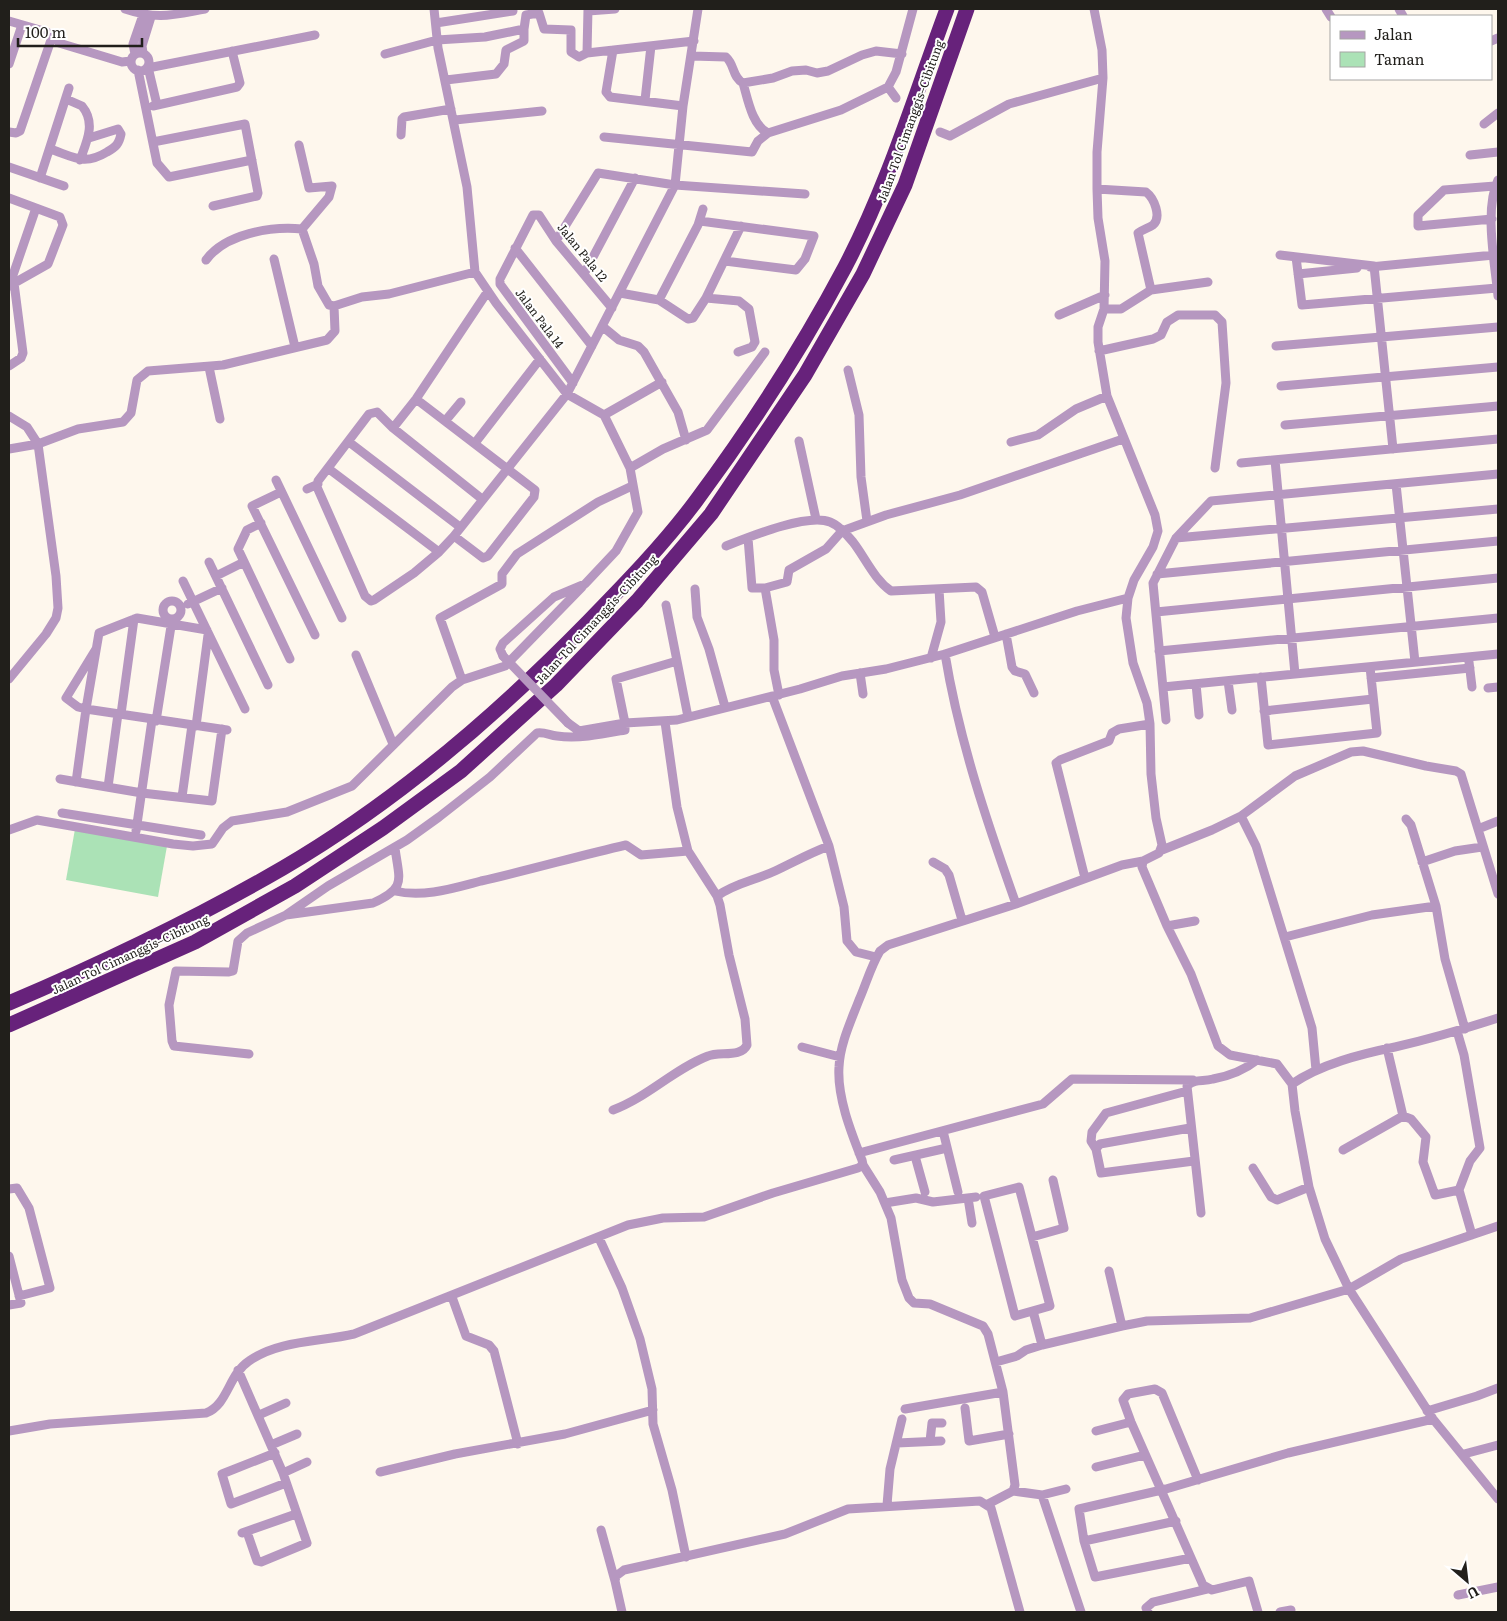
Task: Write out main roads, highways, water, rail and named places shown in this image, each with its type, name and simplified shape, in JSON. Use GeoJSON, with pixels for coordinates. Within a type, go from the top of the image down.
{"type":"FeatureCollection","features":[{"type":"Feature","properties":{"kind":"highway","name":"Jalan Tol Cimanggis–Cibitung"},"geometry":{"type":"LineString","coordinates":[[9,1003],[65,979],[183,923],[286,867],[371,811],[442,757],[538,673],[623,586],[695,503],[787,367],[846,264],[887,174],[947,9]]}},
{"type":"Feature","properties":{"kind":"highway","name":"Jalan Tol Cimanggis–Cibitung"},"geometry":{"type":"LineString","coordinates":[[9,1025],[195,942],[295,886],[383,828],[461,771],[556,685],[637,601],[711,514],[805,375],[864,274],[905,185],[967,9]]}}]}
